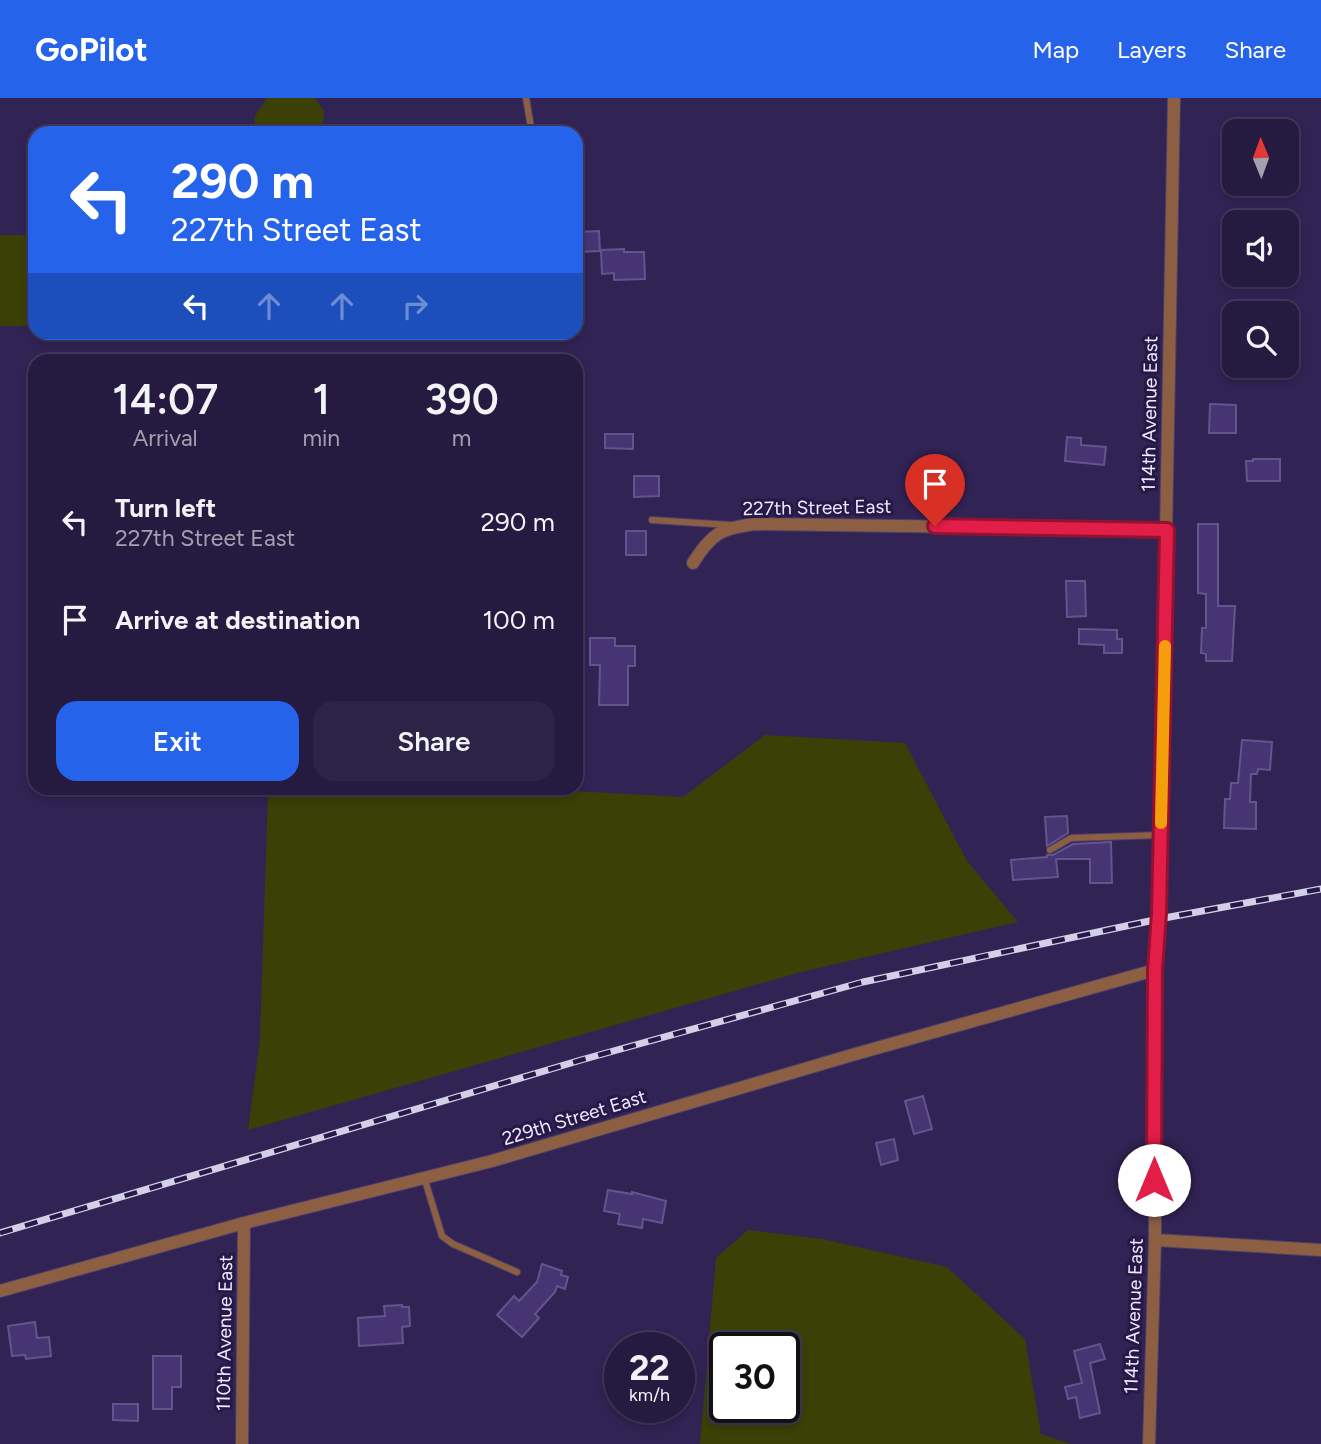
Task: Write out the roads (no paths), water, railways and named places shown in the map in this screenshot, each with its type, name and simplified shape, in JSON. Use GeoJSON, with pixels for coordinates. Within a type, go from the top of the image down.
{"type":"FeatureCollection","features":[{"type":"Feature","properties":{"kind":"street","name":"114th Avenue East"},"geometry":{"type":"LineString","coordinates":[[1149,1444],[1155,1240],[1155,970],[1161,835],[1174,98]]}},
{"type":"Feature","properties":{"kind":"street","name":"227th Street East"},"geometry":{"type":"LineString","coordinates":[[693,563],[712,537],[722,530],[755,524],[1167,530]]}},
{"type":"Feature","properties":{"kind":"street","name":"229th Street East"},"geometry":{"type":"LineString","coordinates":[[0,1291],[244,1223],[492,1161],[856,1053],[1155,970]]}},
{"type":"Feature","properties":{"kind":"street","name":"110th Avenue East"},"geometry":{"type":"LineString","coordinates":[[242,1444],[244,1223]]}},
{"type":"Feature","properties":{"kind":"street"},"geometry":{"type":"LineString","coordinates":[[1155,1240],[1321,1250]]}},
{"type":"Feature","properties":{"kind":"lane"},"geometry":{"type":"LineString","coordinates":[[526,98],[531,126]]}},
{"type":"Feature","properties":{"kind":"lane"},"geometry":{"type":"LineString","coordinates":[[652,520],[739,526]]}},
{"type":"Feature","properties":{"kind":"lane"},"geometry":{"type":"LineString","coordinates":[[1050,850],[1071,838],[1161,835]]}},
{"type":"Feature","properties":{"kind":"lane"},"geometry":{"type":"LineString","coordinates":[[424,1177],[442,1236],[453,1244],[517,1272]]}},
{"type":"Feature","properties":{"kind":"railway"},"geometry":{"type":"LineString","coordinates":[[0,1233],[581,1060],[863,982],[1159,919],[1321,889]]}}]}
